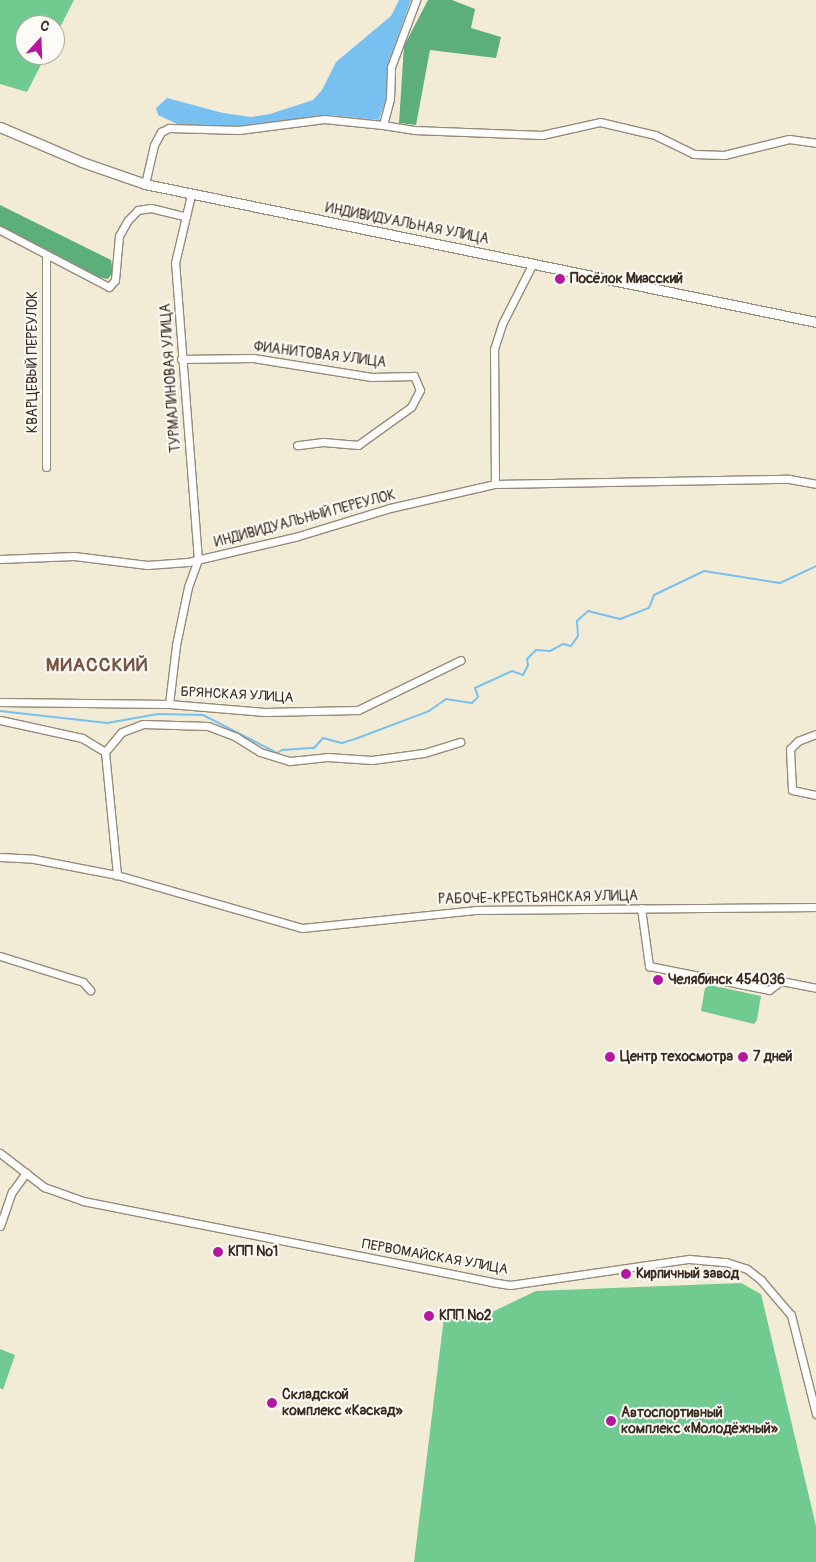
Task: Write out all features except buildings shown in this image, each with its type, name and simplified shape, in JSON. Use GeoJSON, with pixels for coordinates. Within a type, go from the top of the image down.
{"type":"FeatureCollection","features":[{"type":"Feature","properties":{"kind":"main road","name":"ИНДИВИДУАЛЬНАЯ УЛИЦА"},"geometry":{"type":"LineString","coordinates":[[0,127],[82,162],[145,184],[191,195],[816,322]]}},
{"type":"Feature","properties":{"kind":"street"},"geometry":{"type":"LineString","coordinates":[[383,125],[390,99],[391,67],[416,0]]}},
{"type":"Feature","properties":{"kind":"street"},"geometry":{"type":"LineString","coordinates":[[145,184],[154,145],[161,132],[169,128],[239,130],[324,119],[414,130],[542,135],[600,122],[655,135],[694,154],[724,155],[789,139],[816,143]]}},
{"type":"Feature","properties":{"kind":"street","name":"ТУРМАЛИНОВАЯ УЛИЦА"},"geometry":{"type":"LineString","coordinates":[[191,195],[175,262],[198,560]]}},
{"type":"Feature","properties":{"kind":"street"},"geometry":{"type":"LineString","coordinates":[[0,230],[46,256],[109,287],[115,280],[119,236],[128,220],[138,210],[151,208],[186,216]]}},
{"type":"Feature","properties":{"kind":"street","name":"КВАРЦЕВЫЙ ПЕРЕУЛОК"},"geometry":{"type":"LineString","coordinates":[[46,256],[46,467]]}},
{"type":"Feature","properties":{"kind":"street"},"geometry":{"type":"LineString","coordinates":[[495,484],[494,349],[501,327],[533,263]]}},
{"type":"Feature","properties":{"kind":"street","name":"ФИАНИТОВАЯ УЛИЦА"},"geometry":{"type":"LineString","coordinates":[[181,359],[253,358],[371,376],[414,376],[420,390],[411,407],[358,445],[323,442],[298,445]]}},
{"type":"Feature","properties":{"kind":"street","name":"ИНДИВИДУАЛЬНЫЙ ПЕРЕУЛОК"},"geometry":{"type":"LineString","coordinates":[[0,559],[74,556],[147,565],[198,560],[295,537],[390,508],[495,484],[789,479],[816,484]]}},
{"type":"Feature","properties":{"kind":"street"},"geometry":{"type":"LineString","coordinates":[[169,704],[176,645],[188,586],[198,560]]}},
{"type":"Feature","properties":{"kind":"street","name":"БРЯНСКАЯ УЛИЦА"},"geometry":{"type":"LineString","coordinates":[[0,702],[169,704],[265,712],[358,710],[460,660]]}},
{"type":"Feature","properties":{"kind":"street"},"geometry":{"type":"LineString","coordinates":[[0,720],[82,738],[105,752]]}},
{"type":"Feature","properties":{"kind":"street"},"geometry":{"type":"LineString","coordinates":[[105,752],[128,729],[158,722],[222,730],[260,752],[290,761],[326,757],[372,760],[424,753],[460,742]]}},
{"type":"Feature","properties":{"kind":"street"},"geometry":{"type":"LineString","coordinates":[[816,734],[798,741],[790,749],[792,790],[816,795]]}},
{"type":"Feature","properties":{"kind":"street"},"geometry":{"type":"LineString","coordinates":[[105,752],[117,875]]}},
{"type":"Feature","properties":{"kind":"street","name":"РАБОЧЕ-КРЕСТЬЯНСКАЯ УЛИЦА"},"geometry":{"type":"LineString","coordinates":[[0,857],[34,859],[117,875],[302,928],[448,911],[816,907]]}},
{"type":"Feature","properties":{"kind":"street"},"geometry":{"type":"LineString","coordinates":[[641,908],[649,966],[769,990],[781,981],[816,988]]}},
{"type":"Feature","properties":{"kind":"street"},"geometry":{"type":"LineString","coordinates":[[0,956],[83,982],[90,990]]}},
{"type":"Feature","properties":{"kind":"street","name":"ПЕРВОМАЙСКАЯ УЛИЦА"},"geometry":{"type":"LineString","coordinates":[[0,1153],[26,1173],[61,1195],[82,1201],[443,1274],[510,1285],[689,1259],[726,1262],[747,1269],[761,1280],[791,1315],[816,1414]]}},
{"type":"Feature","properties":{"kind":"street"},"geometry":{"type":"LineString","coordinates":[[0,1226],[12,1192],[26,1173]]}},
{"type":"Feature","properties":{"kind":"green space"},"geometry":{"type":"Polygon","coordinates":[[[0,0],[74,0],[65,18],[65,15],[15,15],[15,65],[41,65],[27,92],[0,84],[0,0]]]}},
{"type":"Feature","properties":{"kind":"green space"},"geometry":{"type":"Polygon","coordinates":[[[428,0],[452,0],[475,9],[471,28],[501,37],[496,58],[430,50],[416,125],[399,123],[404,46],[428,0]]]}},
{"type":"Feature","properties":{"kind":"green space"},"geometry":{"type":"Polygon","coordinates":[[[0,205],[111,260],[113,272],[108,279],[97,277],[0,229],[0,205]]]}},
{"type":"Feature","properties":{"kind":"green space"},"geometry":{"type":"Polygon","coordinates":[[[710,985],[761,996],[757,1020],[754,1024],[701,1011],[705,988],[710,985]]]}},
{"type":"Feature","properties":{"kind":"green space","name":"Автоспортивный комплекс «Молодёжный»"},"geometry":{"type":"Polygon","coordinates":[[[741,1283],[761,1294],[816,1526],[816,1562],[414,1562],[444,1317],[492,1312],[536,1291],[741,1283]]]}},
{"type":"Feature","properties":{"kind":"green space"},"geometry":{"type":"Polygon","coordinates":[[[0,1349],[15,1355],[3,1390],[0,1388],[0,1349]]]}},
{"type":"Feature","properties":{"kind":"water"},"geometry":{"type":"Polygon","coordinates":[[[399,0],[411,0],[388,64],[386,99],[379,120],[329,115],[251,126],[214,127],[177,124],[158,115],[156,108],[167,98],[223,113],[251,117],[270,114],[313,100],[322,90],[336,62],[391,16],[399,0]]]}},
{"type":"Feature","properties":{"kind":"waterway"},"geometry":{"type":"LineString","coordinates":[[0,711],[107,723],[158,714],[203,715],[277,753],[282,750],[314,748],[323,738],[342,743],[355,739],[429,711],[446,699],[472,703],[478,697],[475,688],[512,671],[523,675],[528,665],[527,659],[536,650],[550,651],[563,644],[571,646],[578,636],[577,621],[588,611],[620,619],[649,608],[654,595],[704,571],[780,583],[816,566]]}},
{"type":"Feature","properties":{"kind":"place","name":"Посёлок Миасский"},"geometry":{"type":"Point","coordinates":[560,279]}},
{"type":"Feature","properties":{"kind":"place","name":"Челябинск 454036"},"geometry":{"type":"Point","coordinates":[658,980]}},
{"type":"Feature","properties":{"kind":"place","name":"Центр техосмотра"},"geometry":{"type":"Point","coordinates":[610,1057]}},
{"type":"Feature","properties":{"kind":"place","name":"7 дней"},"geometry":{"type":"Point","coordinates":[743,1057]}},
{"type":"Feature","properties":{"kind":"place","name":"КПП №1"},"geometry":{"type":"Point","coordinates":[218,1252]}},
{"type":"Feature","properties":{"kind":"place","name":"Кирпичный завод"},"geometry":{"type":"Point","coordinates":[626,1274]}},
{"type":"Feature","properties":{"kind":"place","name":"КПП №2"},"geometry":{"type":"Point","coordinates":[429,1316]}},
{"type":"Feature","properties":{"kind":"place","name":"Складской комплекс «Каскад»"},"geometry":{"type":"Point","coordinates":[272,1403]}},
{"type":"Feature","properties":{"kind":"place","name":"Автоспортивный комплекс «Молодёжный»"},"geometry":{"type":"Point","coordinates":[611,1421]}},
{"type":"Feature","properties":{"kind":"district","name":"МИАССКИЙ"},"geometry":{"type":"Point","coordinates":[97,666]}}]}
